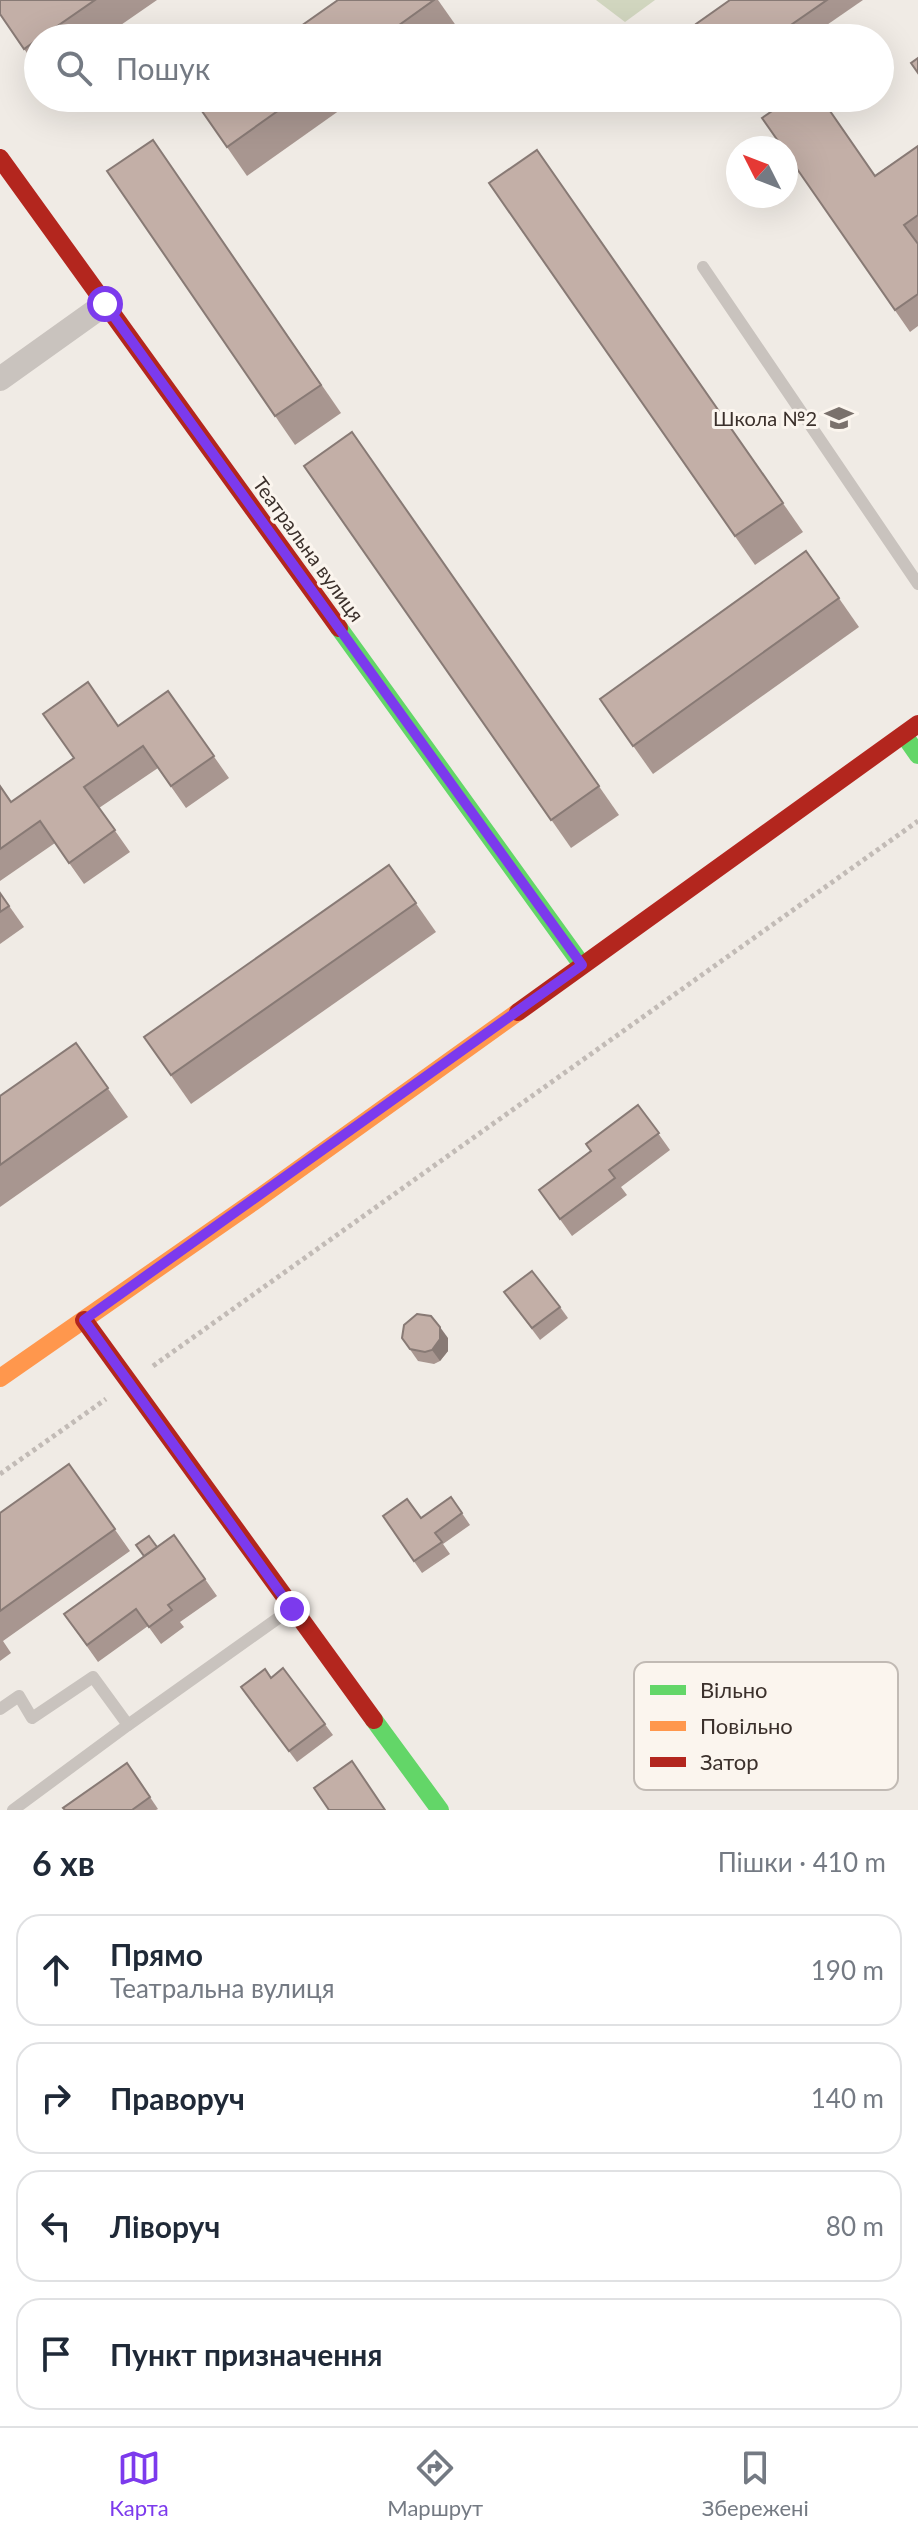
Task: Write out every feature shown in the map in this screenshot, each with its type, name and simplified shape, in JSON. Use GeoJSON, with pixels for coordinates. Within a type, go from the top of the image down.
{"type":"FeatureCollection","features":[{"type":"Feature","properties":{"kind":"street","name":"Театральна вулиця"},"geometry":{"type":"LineString","coordinates":[[0,158],[582,965]]}},
{"type":"Feature","properties":{"kind":"street"},"geometry":{"type":"LineString","coordinates":[[0,379],[105,304]]}},
{"type":"Feature","properties":{"kind":"street"},"geometry":{"type":"LineString","coordinates":[[0,1378],[911,729],[918,755]]}},
{"type":"Feature","properties":{"kind":"street"},"geometry":{"type":"LineString","coordinates":[[84,1320],[440,1810]]}},
{"type":"Feature","properties":{"kind":"lane"},"geometry":{"type":"LineString","coordinates":[[703,267],[918,584]]}},
{"type":"Feature","properties":{"kind":"lane"},"geometry":{"type":"LineString","coordinates":[[13,1810],[292,1609]]}},
{"type":"Feature","properties":{"kind":"lane"},"geometry":{"type":"LineString","coordinates":[[0,1709],[19,1696],[32,1718],[93,1677],[128,1725]]}},
{"type":"Feature","properties":{"kind":"path"},"geometry":{"type":"LineString","coordinates":[[144,1372],[918,821]]}},
{"type":"Feature","properties":{"kind":"path"},"geometry":{"type":"LineString","coordinates":[[0,1474],[107,1399]]}},
{"type":"Feature","properties":{"kind":"green space"},"geometry":{"type":"Polygon","coordinates":[[[596,0],[655,0],[625,22],[596,0]]]}},
{"type":"Feature","properties":{"kind":"building"},"geometry":{"type":"Polygon","coordinates":[[[0,0],[95,0],[60,24],[24,24],[24,49],[0,14],[0,0]]]}},
{"type":"Feature","properties":{"kind":"building"},"geometry":{"type":"Polygon","coordinates":[[[338,0],[434,0],[401,24],[304,24],[338,0]]]}},
{"type":"Feature","properties":{"kind":"building"},"geometry":{"type":"Polygon","coordinates":[[[730,0],[827,0],[792,24],[696,24],[730,0]]]}},
{"type":"Feature","properties":{"kind":"building"},"geometry":{"type":"Polygon","coordinates":[[[918,58],[918,73],[911,63],[918,58]]]}},
{"type":"Feature","properties":{"kind":"building"},"geometry":{"type":"Polygon","coordinates":[[[203,112],[276,112],[227,147],[203,112]]]}},
{"type":"Feature","properties":{"kind":"building"},"geometry":{"type":"Polygon","coordinates":[[[771,112],[831,112],[875,176],[918,146],[918,215],[904,225],[918,244],[918,294],[895,310],[798,170],[798,136],[775,136],[762,118],[771,112]]]}},
{"type":"Feature","properties":{"kind":"building"},"geometry":{"type":"Polygon","coordinates":[[[153,140],[321,385],[275,416],[107,171],[153,140]]]}},
{"type":"Feature","properties":{"kind":"building"},"geometry":{"type":"Polygon","coordinates":[[[537,150],[783,503],[735,536],[489,183],[537,150]]]}},
{"type":"Feature","properties":{"kind":"building"},"geometry":{"type":"Polygon","coordinates":[[[352,432],[599,786],[551,820],[304,466],[352,432]]]}},
{"type":"Feature","properties":{"kind":"building"},"geometry":{"type":"Polygon","coordinates":[[[806,551],[839,598],[633,746],[600,699],[806,551]]]}},
{"type":"Feature","properties":{"kind":"building"},"geometry":{"type":"Polygon","coordinates":[[[88,682],[118,726],[168,691],[214,756],[171,786],[143,746],[84,787],[115,830],[69,863],[40,821],[0,849],[0,786],[11,802],[74,758],[43,714],[88,682]]]}},
{"type":"Feature","properties":{"kind":"building"},"geometry":{"type":"Polygon","coordinates":[[[389,865],[416,903],[171,1075],[144,1037],[389,865]]]}},
{"type":"Feature","properties":{"kind":"building"},"geometry":{"type":"Polygon","coordinates":[[[0,893],[9,906],[0,912],[0,893]]]}},
{"type":"Feature","properties":{"kind":"building"},"geometry":{"type":"Polygon","coordinates":[[[76,1043],[108,1088],[0,1165],[0,1096],[76,1043]]]}},
{"type":"Feature","properties":{"kind":"building"},"geometry":{"type":"Polygon","coordinates":[[[638,1105],[659,1133],[609,1170],[615,1178],[560,1219],[539,1190],[591,1151],[586,1144],[638,1105]]]}},
{"type":"Feature","properties":{"kind":"building"},"geometry":{"type":"Polygon","coordinates":[[[532,1271],[560,1307],[532,1328],[504,1292],[532,1271]]]}},
{"type":"Feature","properties":{"kind":"building"},"geometry":{"type":"Polygon","coordinates":[[[417,1314],[431,1316],[440,1327],[440,1339],[432,1350],[410,1349],[402,1338],[404,1325],[417,1314]]]}},
{"type":"Feature","properties":{"kind":"building"},"geometry":{"type":"Polygon","coordinates":[[[69,1464],[115,1529],[0,1611],[0,1513],[69,1464]]]}},
{"type":"Feature","properties":{"kind":"building"},"geometry":{"type":"Polygon","coordinates":[[[451,1497],[462,1513],[435,1533],[442,1542],[414,1561],[383,1516],[407,1499],[421,1518],[451,1497]]]}},
{"type":"Feature","properties":{"kind":"building"},"geometry":{"type":"Polygon","coordinates":[[[174,1535],[205,1579],[168,1605],[172,1610],[149,1627],[136,1609],[87,1645],[64,1614],[174,1535]]]}},
{"type":"Feature","properties":{"kind":"building"},"geometry":{"type":"Polygon","coordinates":[[[149,1536],[157,1547],[144,1556],[136,1545],[149,1536]]]}},
{"type":"Feature","properties":{"kind":"building"},"geometry":{"type":"Polygon","coordinates":[[[283,1668],[325,1724],[289,1751],[241,1687],[265,1669],[271,1678],[283,1668]]]}},
{"type":"Feature","properties":{"kind":"building"},"geometry":{"type":"Polygon","coordinates":[[[352,1761],[385,1810],[329,1810],[314,1788],[352,1761]]]}},
{"type":"Feature","properties":{"kind":"building"},"geometry":{"type":"Polygon","coordinates":[[[127,1763],[150,1797],[132,1810],[63,1808],[127,1763]]]}},
{"type":"Feature","properties":{"kind":"traffic: fast"},"geometry":{"type":"LineString","coordinates":[[339,628],[582,965]]}},
{"type":"Feature","properties":{"kind":"traffic: fast"},"geometry":{"type":"LineString","coordinates":[[904,735],[918,755]]}},
{"type":"Feature","properties":{"kind":"traffic: fast"},"geometry":{"type":"LineString","coordinates":[[374,1720],[440,1810]]}},
{"type":"Feature","properties":{"kind":"traffic: slow"},"geometry":{"type":"LineString","coordinates":[[0,1378],[518,1012]]}},
{"type":"Feature","properties":{"kind":"traffic: jam"},"geometry":{"type":"LineString","coordinates":[[0,158],[339,628]]}},
{"type":"Feature","properties":{"kind":"traffic: jam"},"geometry":{"type":"LineString","coordinates":[[518,1012],[918,724]]}},
{"type":"Feature","properties":{"kind":"traffic: jam"},"geometry":{"type":"LineString","coordinates":[[84,1320],[374,1720]]}},
{"type":"Feature","properties":{"kind":"place","name":"Школа №2"},"geometry":{"type":"Point","coordinates":[839,418]}},
{"type":"Feature","properties":{"kind":"route"},"geometry":{"type":"LineString","coordinates":[[105,304],[582,965],[84,1320],[292,1609]]}}]}
